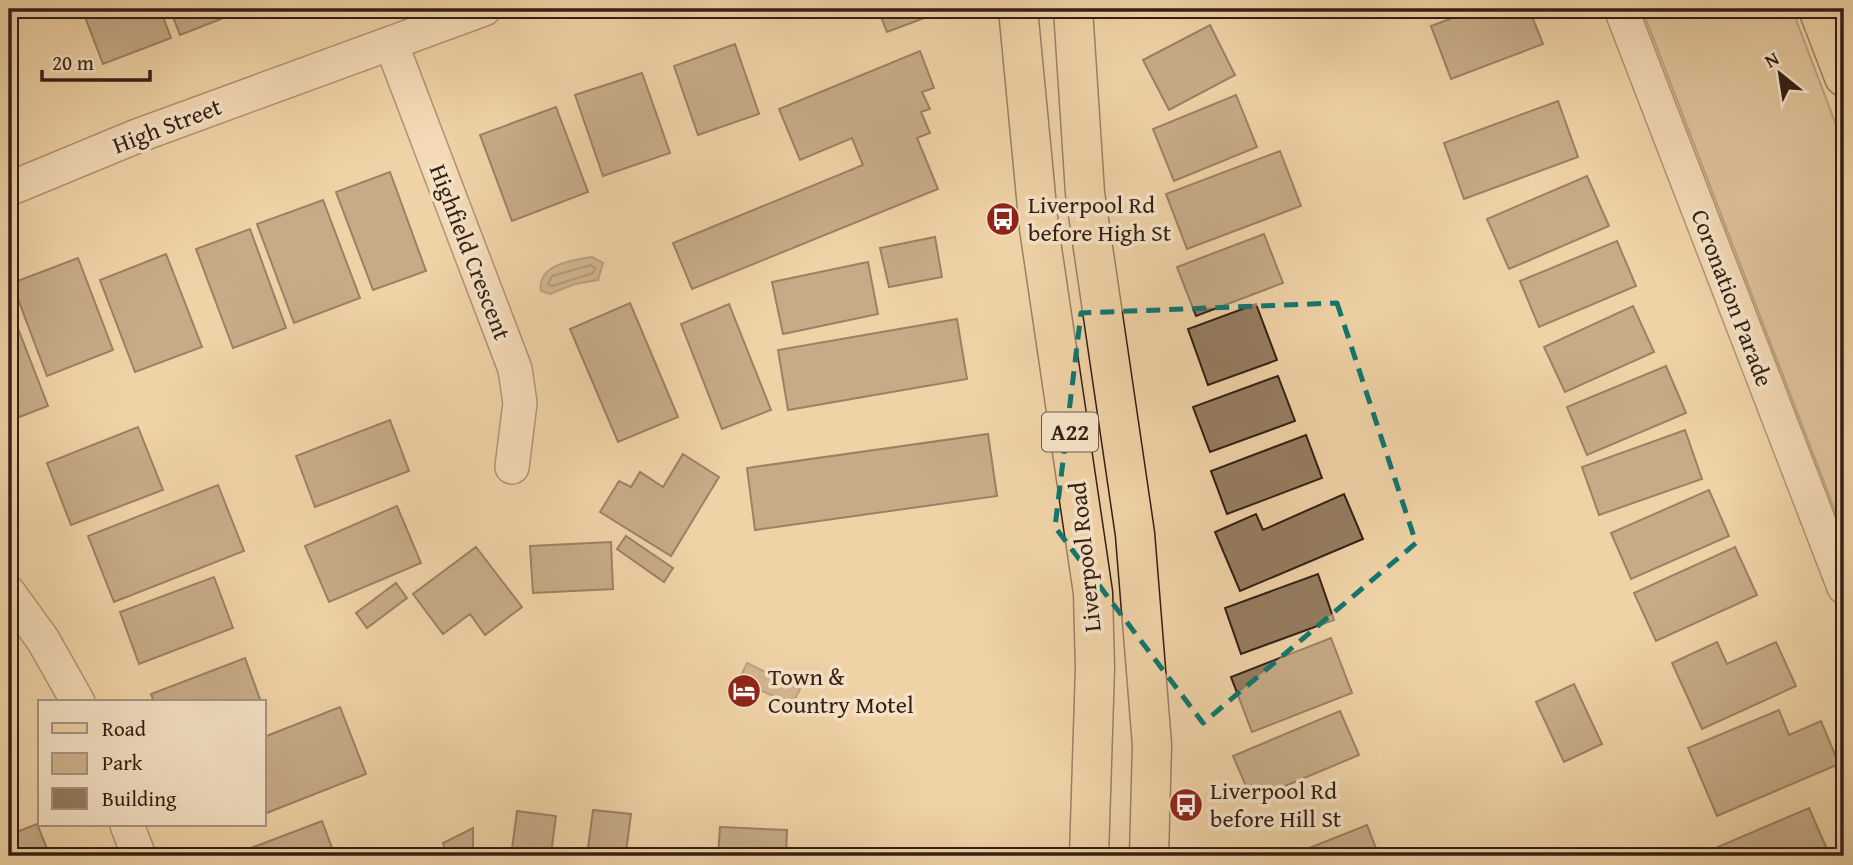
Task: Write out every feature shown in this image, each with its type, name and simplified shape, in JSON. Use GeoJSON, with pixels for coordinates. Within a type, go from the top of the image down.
{"type":"FeatureCollection","features":[{"type":"Feature","properties":{"kind":"main road","name":"Liverpool Road"},"geometry":{"type":"LineString","coordinates":[[1018,9],[1039,228],[1093,593],[1095,682],[1089,856]]}},
{"type":"Feature","properties":{"kind":"main road","name":"Liverpool Road"},"geometry":{"type":"LineString","coordinates":[[1073,9],[1085,193],[1135,534],[1152,745],[1149,856]]}},
{"type":"Feature","properties":{"kind":"main road"},"geometry":{"type":"LineString","coordinates":[[1818,9],[1844,77]]}},
{"type":"Feature","properties":{"kind":"street","name":"High Street"},"geometry":{"type":"LineString","coordinates":[[9,189],[137,136],[484,9]]}},
{"type":"Feature","properties":{"kind":"street","name":"Coronation Parade"},"geometry":{"type":"LineString","coordinates":[[1620,9],[1844,587]]}},
{"type":"Feature","properties":{"kind":"street","name":"Highfield Crescent"},"geometry":{"type":"LineString","coordinates":[[391,43],[514,369],[520,403],[512,467]]}},
{"type":"Feature","properties":{"kind":"street"},"geometry":{"type":"LineString","coordinates":[[9,593],[43,640],[77,700]]}},
{"type":"Feature","properties":{"kind":"street"},"geometry":{"type":"LineString","coordinates":[[127,826],[139,856]]}},
{"type":"Feature","properties":{"kind":"highlighted area"},"geometry":{"type":"Polygon","coordinates":[[[1337,303],[1416,543],[1203,723],[1055,527],[1081,313],[1337,303]]]}},
{"type":"Feature","properties":{"kind":"green space"},"geometry":{"type":"Polygon","coordinates":[[[1642,9],[1792,9],[1844,146],[1844,534],[1642,9]]]}},
{"type":"Feature","properties":{"kind":"water"},"geometry":{"type":"Polygon","coordinates":[[[592,257],[603,263],[598,280],[575,284],[550,294],[541,291],[544,275],[557,265],[592,257]]]}},
{"type":"Feature","properties":{"kind":"water"},"geometry":{"type":"Polygon","coordinates":[[[747,663],[800,689],[792,705],[739,680],[747,663]]]}},
{"type":"Feature","properties":{"kind":"building"},"geometry":{"type":"Polygon","coordinates":[[[82,9],[160,9],[171,38],[103,64],[82,9]]]}},
{"type":"Feature","properties":{"kind":"building"},"geometry":{"type":"Polygon","coordinates":[[[170,9],[217,9],[221,19],[180,35],[170,9]]]}},
{"type":"Feature","properties":{"kind":"building"},"geometry":{"type":"Polygon","coordinates":[[[878,9],[948,9],[887,32],[878,9]]]}},
{"type":"Feature","properties":{"kind":"building"},"geometry":{"type":"Polygon","coordinates":[[[1476,9],[1529,9],[1543,44],[1451,79],[1431,26],[1476,9]]]}},
{"type":"Feature","properties":{"kind":"building"},"geometry":{"type":"Polygon","coordinates":[[[1210,25],[1235,75],[1169,110],[1143,60],[1210,25]]]}},
{"type":"Feature","properties":{"kind":"building"},"geometry":{"type":"Polygon","coordinates":[[[735,44],[759,114],[698,135],[674,66],[735,44]]]}},
{"type":"Feature","properties":{"kind":"building"},"geometry":{"type":"Polygon","coordinates":[[[920,51],[934,88],[922,92],[930,109],[921,112],[930,133],[917,138],[938,189],[692,289],[673,243],[863,165],[852,138],[800,160],[779,109],[920,51]]]}},
{"type":"Feature","properties":{"kind":"building"},"geometry":{"type":"Polygon","coordinates":[[[642,73],[670,153],[603,176],[575,95],[642,73]]]}},
{"type":"Feature","properties":{"kind":"building"},"geometry":{"type":"Polygon","coordinates":[[[1236,95],[1257,147],[1174,181],[1153,129],[1236,95]]]}},
{"type":"Feature","properties":{"kind":"building"},"geometry":{"type":"Polygon","coordinates":[[[1558,101],[1578,157],[1464,199],[1444,143],[1558,101]]]}},
{"type":"Feature","properties":{"kind":"building"},"geometry":{"type":"Polygon","coordinates":[[[556,107],[588,192],[512,221],[480,135],[556,107]]]}},
{"type":"Feature","properties":{"kind":"building"},"geometry":{"type":"Polygon","coordinates":[[[1280,151],[1301,206],[1187,249],[1166,194],[1280,151]]]}},
{"type":"Feature","properties":{"kind":"building"},"geometry":{"type":"Polygon","coordinates":[[[390,172],[426,271],[373,290],[336,192],[390,172]]]}},
{"type":"Feature","properties":{"kind":"building"},"geometry":{"type":"Polygon","coordinates":[[[1587,176],[1609,226],[1509,269],[1487,219],[1587,176]]]}},
{"type":"Feature","properties":{"kind":"building"},"geometry":{"type":"Polygon","coordinates":[[[323,200],[360,298],[294,323],[257,224],[323,200]]]}},
{"type":"Feature","properties":{"kind":"building"},"geometry":{"type":"Polygon","coordinates":[[[250,229],[286,328],[233,348],[196,249],[250,229]]]}},
{"type":"Feature","properties":{"kind":"building"},"geometry":{"type":"Polygon","coordinates":[[[1264,234],[1283,283],[1196,316],[1177,267],[1264,234]]]}},
{"type":"Feature","properties":{"kind":"building"},"geometry":{"type":"Polygon","coordinates":[[[935,237],[942,277],[889,287],[880,248],[935,237]]]}},
{"type":"Feature","properties":{"kind":"building"},"geometry":{"type":"Polygon","coordinates":[[[1617,241],[1636,286],[1539,327],[1520,281],[1617,241]]]}},
{"type":"Feature","properties":{"kind":"building"},"geometry":{"type":"Polygon","coordinates":[[[166,254],[202,347],[135,372],[100,280],[166,254]]]}},
{"type":"Feature","properties":{"kind":"building"},"geometry":{"type":"Polygon","coordinates":[[[78,258],[113,350],[47,376],[12,283],[78,258]]]}},
{"type":"Feature","properties":{"kind":"building"},"geometry":{"type":"Polygon","coordinates":[[[868,262],[878,314],[783,334],[772,282],[868,262]]]}},
{"type":"Feature","properties":{"kind":"building"},"geometry":{"type":"Polygon","coordinates":[[[630,303],[678,417],[618,442],[570,329],[630,303]]]}},
{"type":"Feature","properties":{"kind":"building"},"geometry":{"type":"Polygon","coordinates":[[[729,304],[771,410],[722,429],[681,324],[729,304]]]}},
{"type":"Feature","properties":{"kind":"building"},"geometry":{"type":"Polygon","coordinates":[[[1256,304],[1277,360],[1208,385],[1188,329],[1256,304]]]}},
{"type":"Feature","properties":{"kind":"building"},"geometry":{"type":"Polygon","coordinates":[[[1633,306],[1654,352],[1565,392],[1544,347],[1633,306]]]}},
{"type":"Feature","properties":{"kind":"building"},"geometry":{"type":"Polygon","coordinates":[[[12,313],[48,406],[9,421],[9,314],[12,313]]]}},
{"type":"Feature","properties":{"kind":"building"},"geometry":{"type":"Polygon","coordinates":[[[957,319],[967,379],[788,410],[778,350],[957,319]]]}},
{"type":"Feature","properties":{"kind":"building"},"geometry":{"type":"Polygon","coordinates":[[[1666,366],[1686,413],[1587,455],[1567,407],[1666,366]]]}},
{"type":"Feature","properties":{"kind":"building"},"geometry":{"type":"Polygon","coordinates":[[[1278,376],[1295,421],[1210,452],[1193,407],[1278,376]]]}},
{"type":"Feature","properties":{"kind":"building"},"geometry":{"type":"Polygon","coordinates":[[[390,420],[409,471],[315,507],[296,456],[390,420]]]}},
{"type":"Feature","properties":{"kind":"building"},"geometry":{"type":"Polygon","coordinates":[[[138,427],[163,490],[71,525],[47,463],[138,427]]]}},
{"type":"Feature","properties":{"kind":"building"},"geometry":{"type":"Polygon","coordinates":[[[1685,430],[1702,479],[1599,515],[1582,467],[1685,430]]]}},
{"type":"Feature","properties":{"kind":"building"},"geometry":{"type":"Polygon","coordinates":[[[988,434],[997,496],[755,530],[747,468],[988,434]]]}},
{"type":"Feature","properties":{"kind":"building"},"geometry":{"type":"Polygon","coordinates":[[[1306,435],[1322,478],[1227,514],[1211,471],[1306,435]]]}},
{"type":"Feature","properties":{"kind":"building"},"geometry":{"type":"Polygon","coordinates":[[[683,454],[719,477],[671,556],[600,512],[619,481],[631,487],[640,472],[663,487],[683,454]]]}},
{"type":"Feature","properties":{"kind":"building"},"geometry":{"type":"Polygon","coordinates":[[[218,485],[244,551],[114,602],[88,536],[218,485]]]}},
{"type":"Feature","properties":{"kind":"building"},"geometry":{"type":"Polygon","coordinates":[[[1709,490],[1729,536],[1631,579],[1611,533],[1709,490]]]}},
{"type":"Feature","properties":{"kind":"building"},"geometry":{"type":"Polygon","coordinates":[[[1344,494],[1363,539],[1240,591],[1215,532],[1256,514],[1263,530],[1344,494]]]}},
{"type":"Feature","properties":{"kind":"building"},"geometry":{"type":"Polygon","coordinates":[[[397,506],[421,563],[329,602],[305,546],[397,506]]]}},
{"type":"Feature","properties":{"kind":"building"},"geometry":{"type":"Polygon","coordinates":[[[626,536],[673,568],[664,582],[617,549],[626,536]]]}},
{"type":"Feature","properties":{"kind":"building"},"geometry":{"type":"Polygon","coordinates":[[[611,542],[613,589],[533,593],[530,546],[611,542]]]}},
{"type":"Feature","properties":{"kind":"building"},"geometry":{"type":"Polygon","coordinates":[[[476,547],[522,607],[485,635],[470,614],[443,634],[413,594],[476,547]]]}},
{"type":"Feature","properties":{"kind":"building"},"geometry":{"type":"Polygon","coordinates":[[[1735,547],[1757,595],[1656,641],[1634,593],[1735,547]]]}},
{"type":"Feature","properties":{"kind":"building"},"geometry":{"type":"Polygon","coordinates":[[[1318,574],[1334,620],[1241,654],[1225,608],[1318,574]]]}},
{"type":"Feature","properties":{"kind":"building"},"geometry":{"type":"Polygon","coordinates":[[[214,577],[233,628],[139,664],[120,612],[214,577]]]}},
{"type":"Feature","properties":{"kind":"building"},"geometry":{"type":"Polygon","coordinates":[[[396,583],[407,598],[367,628],[356,613],[396,583]]]}},
{"type":"Feature","properties":{"kind":"building"},"geometry":{"type":"Polygon","coordinates":[[[1331,638],[1352,693],[1252,732],[1231,677],[1331,638]]]}},
{"type":"Feature","properties":{"kind":"building"},"geometry":{"type":"Polygon","coordinates":[[[1717,642],[1727,664],[1776,642],[1796,686],[1702,729],[1672,663],[1717,642]]]}},
{"type":"Feature","properties":{"kind":"building"},"geometry":{"type":"Polygon","coordinates":[[[245,658],[260,700],[153,700],[151,694],[245,658]]]}},
{"type":"Feature","properties":{"kind":"building"},"geometry":{"type":"Polygon","coordinates":[[[1574,684],[1602,744],[1564,762],[1536,702],[1574,684]]]}},
{"type":"Feature","properties":{"kind":"building"},"geometry":{"type":"Polygon","coordinates":[[[340,707],[366,774],[266,813],[266,736],[340,707]]]}},
{"type":"Feature","properties":{"kind":"building"},"geometry":{"type":"Polygon","coordinates":[[[1779,710],[1789,735],[1821,721],[1839,764],[1717,816],[1688,748],[1779,710]]]}},
{"type":"Feature","properties":{"kind":"building"},"geometry":{"type":"Polygon","coordinates":[[[1340,711],[1359,755],[1252,800],[1233,756],[1340,711]]]}},
{"type":"Feature","properties":{"kind":"building"},"geometry":{"type":"Polygon","coordinates":[[[1809,808],[1830,856],[1722,856],[1718,847],[1809,808]]]}},
{"type":"Feature","properties":{"kind":"building"},"geometry":{"type":"Polygon","coordinates":[[[593,810],[631,814],[626,852],[588,848],[593,810]]]}},
{"type":"Feature","properties":{"kind":"building"},"geometry":{"type":"Polygon","coordinates":[[[517,811],[556,816],[551,854],[512,849],[517,811]]]}},
{"type":"Feature","properties":{"kind":"building"},"geometry":{"type":"Polygon","coordinates":[[[322,821],[335,856],[230,856],[322,821]]]}},
{"type":"Feature","properties":{"kind":"building"},"geometry":{"type":"Polygon","coordinates":[[[37,824],[50,856],[9,856],[9,835],[37,824]]]}},
{"type":"Feature","properties":{"kind":"building"},"geometry":{"type":"Polygon","coordinates":[[[1367,825],[1379,856],[1289,856],[1367,825]]]}},
{"type":"Feature","properties":{"kind":"building"},"geometry":{"type":"Polygon","coordinates":[[[720,827],[787,830],[786,856],[718,856],[720,827]]]}},
{"type":"Feature","properties":{"kind":"building"},"geometry":{"type":"Polygon","coordinates":[[[473,828],[473,856],[447,856],[443,843],[473,828]]]}},
{"type":"Feature","properties":{"kind":"building"},"geometry":{"type":"Polygon","coordinates":[[[828,851],[908,856],[828,856],[828,851]]]}},
{"type":"Feature","properties":{"kind":"place","name":"Liverpool Rd before High St"},"geometry":{"type":"Point","coordinates":[1003,219]}},
{"type":"Feature","properties":{"kind":"place","name":"Town & Country Motel"},"geometry":{"type":"Point","coordinates":[744,691]}},
{"type":"Feature","properties":{"kind":"place","name":"Liverpool Rd before Hill St"},"geometry":{"type":"Point","coordinates":[1186,805]}}]}
